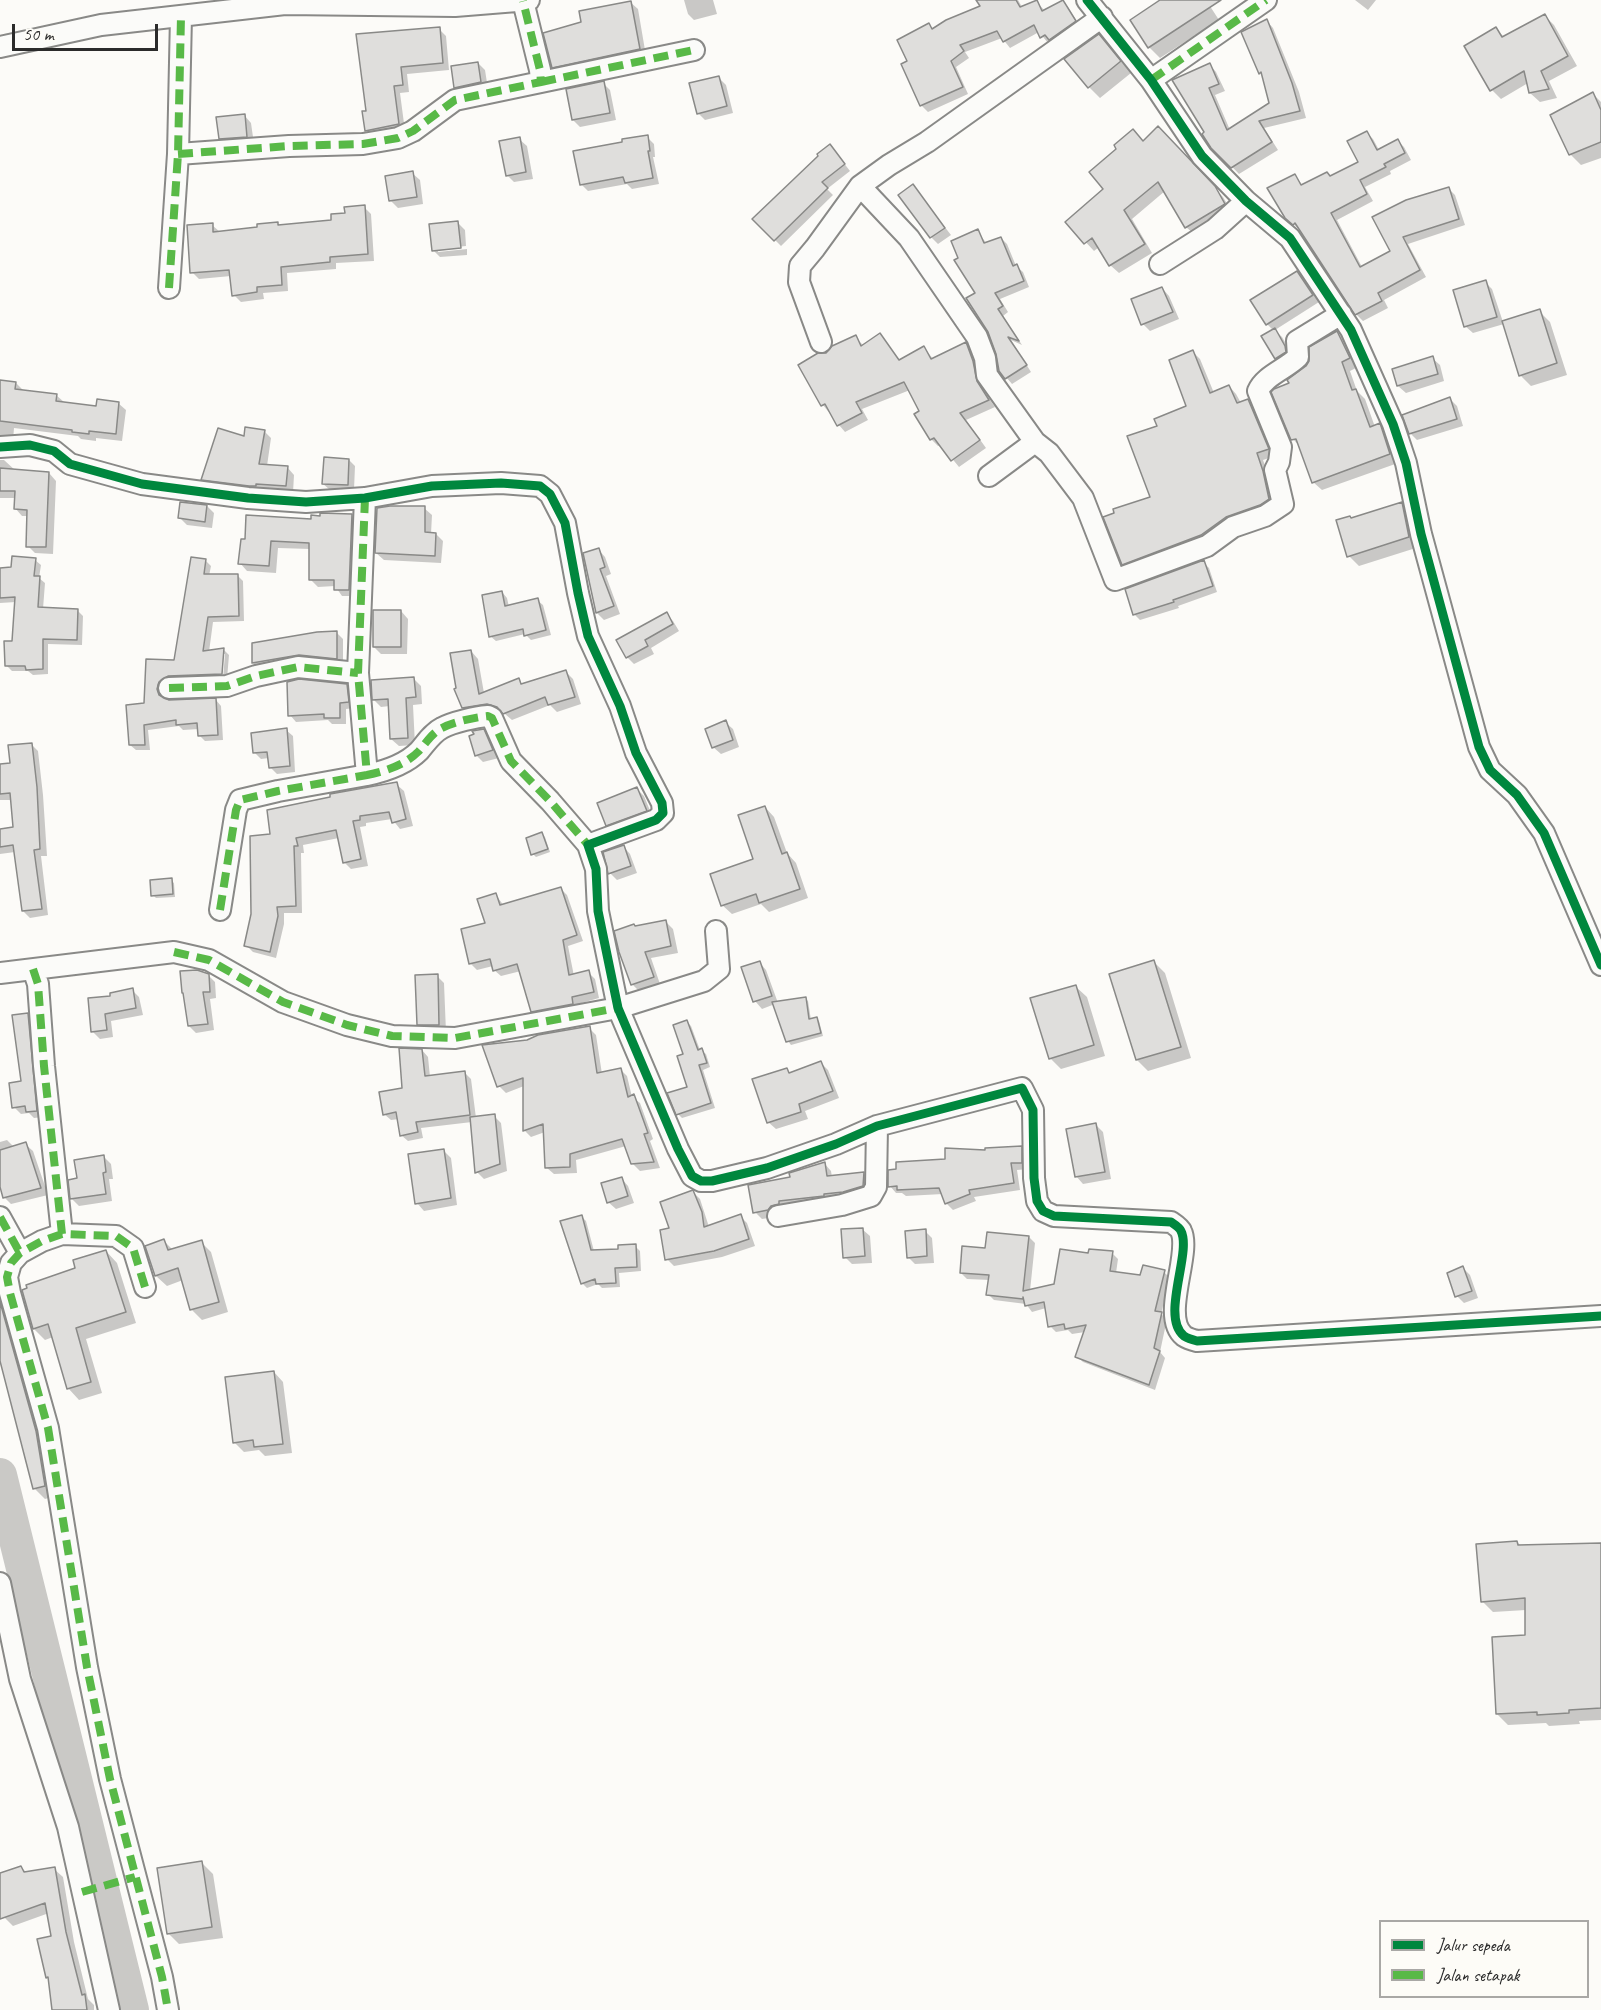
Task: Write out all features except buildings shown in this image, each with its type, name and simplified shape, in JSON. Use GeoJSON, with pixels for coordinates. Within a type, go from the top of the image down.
{"type":"FeatureCollection","features":[{"type":"Feature","properties":{"kind":"street"},"geometry":{"type":"LineString","coordinates":[[1088,0],[1151,80],[1202,156],[1246,201],[1290,238],[1351,330],[1393,424],[1406,463],[1421,534],[1479,747],[1490,770],[1517,795],[1544,833],[1601,965]]}},
{"type":"Feature","properties":{"kind":"street"},"geometry":{"type":"LineString","coordinates":[[1151,80],[1266,0]]}},
{"type":"Feature","properties":{"kind":"street"},"geometry":{"type":"LineString","coordinates":[[0,47],[101,25],[285,4],[455,6],[525,1],[541,81]]}},
{"type":"Feature","properties":{"kind":"street"},"geometry":{"type":"LineString","coordinates":[[169,288],[178,154],[181,16]]}},
{"type":"Feature","properties":{"kind":"street"},"geometry":{"type":"LineString","coordinates":[[821,342],[799,282],[800,266],[860,186],[927,142],[1102,17]]}},
{"type":"Feature","properties":{"kind":"street"},"geometry":{"type":"LineString","coordinates":[[178,154],[289,146],[363,144],[398,138],[413,131],[455,100],[694,51]]}},
{"type":"Feature","properties":{"kind":"street"},"geometry":{"type":"LineString","coordinates":[[860,186],[909,238],[977,337],[985,358],[987,375],[1035,442],[1049,453],[1083,498],[1115,580],[1208,546],[1233,527],[1265,516],[1283,504],[1275,470],[1279,462],[1281,447],[1258,391],[1261,384],[1298,357],[1297,341],[1341,314]]}},
{"type":"Feature","properties":{"kind":"street"},"geometry":{"type":"LineString","coordinates":[[1160,264],[1215,229],[1246,201]]}},
{"type":"Feature","properties":{"kind":"street"},"geometry":{"type":"LineString","coordinates":[[989,476],[1035,442]]}},
{"type":"Feature","properties":{"kind":"street"},"geometry":{"type":"LineString","coordinates":[[0,447],[30,445],[54,451],[70,464],[142,484],[249,498],[306,502],[365,498],[432,486],[501,483],[540,486],[550,494],[565,523],[588,636],[620,706],[636,753],[662,802],[663,813],[656,820],[588,845]]}},
{"type":"Feature","properties":{"kind":"street"},"geometry":{"type":"LineString","coordinates":[[365,498],[358,673],[367,775]]}},
{"type":"Feature","properties":{"kind":"street"},"geometry":{"type":"LineString","coordinates":[[169,688],[227,686],[256,676],[298,667],[358,673]]}},
{"type":"Feature","properties":{"kind":"street"},"geometry":{"type":"LineString","coordinates":[[220,910],[236,810],[240,800],[388,769],[409,759],[420,750],[428,738],[442,727],[481,716],[492,718],[511,761],[588,845],[596,869],[598,911],[618,1008],[678,1149],[692,1176],[700,1181],[712,1181],[767,1168],[836,1144],[877,1126],[1022,1088],[1033,1110],[1034,1178],[1037,1201],[1043,1211],[1054,1216],[1171,1222],[1181,1231],[1183,1244],[1174,1305],[1178,1326],[1184,1336],[1197,1341],[1601,1316]]}},
{"type":"Feature","properties":{"kind":"street"},"geometry":{"type":"LineString","coordinates":[[0,973],[174,952],[209,960],[283,1002],[347,1025],[392,1036],[455,1038],[618,1008],[704,981],[718,969],[716,931]]}},
{"type":"Feature","properties":{"kind":"street"},"geometry":{"type":"LineString","coordinates":[[33,969],[38,984],[44,1066],[62,1234]]}},
{"type":"Feature","properties":{"kind":"street"},"geometry":{"type":"LineString","coordinates":[[778,1216],[872,1196],[876,1187],[877,1126]]}},
{"type":"Feature","properties":{"kind":"street"},"geometry":{"type":"LineString","coordinates":[[0,1216],[20,1253]]}},
{"type":"Feature","properties":{"kind":"street"},"geometry":{"type":"LineString","coordinates":[[145,1287],[133,1248],[116,1236],[62,1234],[42,1241],[20,1253],[11,1263],[7,1277],[48,1428],[87,1667],[110,1779],[162,1977],[168,2010]]}},
{"type":"Feature","properties":{"kind":"street"},"geometry":{"type":"LineString","coordinates":[[0,1583],[20,1679],[68,1827],[109,2010]]}},
{"type":"Feature","properties":{"kind":"waterway"},"geometry":{"type":"LineString","coordinates":[[0,1475],[132,2010]]}},
{"type":"Feature","properties":{"kind":"marked path"},"geometry":{"type":"LineString","coordinates":[[1151,80],[1266,0]]}},
{"type":"Feature","properties":{"kind":"marked path"},"geometry":{"type":"LineString","coordinates":[[178,154],[289,146],[363,144],[398,138],[413,131],[455,100],[541,82],[523,1]]}},
{"type":"Feature","properties":{"kind":"marked path"},"geometry":{"type":"LineString","coordinates":[[169,288],[178,154],[181,16]]}},
{"type":"Feature","properties":{"kind":"marked path"},"geometry":{"type":"LineString","coordinates":[[541,82],[694,50]]}},
{"type":"Feature","properties":{"kind":"marked path"},"geometry":{"type":"LineString","coordinates":[[365,498],[358,673],[367,775],[408,760],[442,728],[465,720],[488,716],[492,718],[511,761],[588,845]]}},
{"type":"Feature","properties":{"kind":"marked path"},"geometry":{"type":"LineString","coordinates":[[169,688],[227,686],[256,676],[298,667],[358,673]]}},
{"type":"Feature","properties":{"kind":"marked path"},"geometry":{"type":"LineString","coordinates":[[220,910],[236,810],[240,800],[367,775]]}},
{"type":"Feature","properties":{"kind":"marked path"},"geometry":{"type":"LineString","coordinates":[[174,952],[209,960],[283,1002],[347,1025],[392,1036],[455,1038],[618,1008],[617,1004]]}},
{"type":"Feature","properties":{"kind":"marked path"},"geometry":{"type":"LineString","coordinates":[[33,969],[38,984],[44,1066],[62,1234]]}},
{"type":"Feature","properties":{"kind":"marked path"},"geometry":{"type":"LineString","coordinates":[[0,1217],[20,1253]]}},
{"type":"Feature","properties":{"kind":"marked path"},"geometry":{"type":"LineString","coordinates":[[145,1287],[133,1248],[116,1236],[62,1234],[42,1241],[20,1253],[11,1263],[7,1277],[48,1428],[87,1667],[110,1779],[162,1977],[168,2010]]}},
{"type":"Feature","properties":{"kind":"marked path"},"geometry":{"type":"LineString","coordinates":[[82,1892],[135,1877]]}},
{"type":"Feature","properties":{"kind":"cycle path"},"geometry":{"type":"LineString","coordinates":[[1087,0],[1151,80],[1202,156],[1246,201],[1290,238],[1351,330],[1393,424],[1406,463],[1421,534],[1479,747],[1490,770],[1517,795],[1544,833],[1601,965]]}},
{"type":"Feature","properties":{"kind":"cycle path"},"geometry":{"type":"LineString","coordinates":[[0,447],[30,445],[54,451],[70,464],[142,484],[248,498],[306,502],[365,498],[432,486],[501,483],[540,486],[550,494],[565,523],[588,636],[620,706],[636,753],[662,803],[663,813],[656,820],[588,845],[596,869],[598,911],[618,1008],[678,1149],[692,1176],[701,1181],[712,1181],[767,1168],[836,1144],[877,1126],[1022,1088],[1033,1110],[1034,1178],[1037,1201],[1043,1211],[1054,1216],[1171,1222],[1180,1230],[1183,1254],[1175,1300],[1175,1315],[1177,1327],[1188,1338],[1197,1341],[1601,1316]]}}]}
